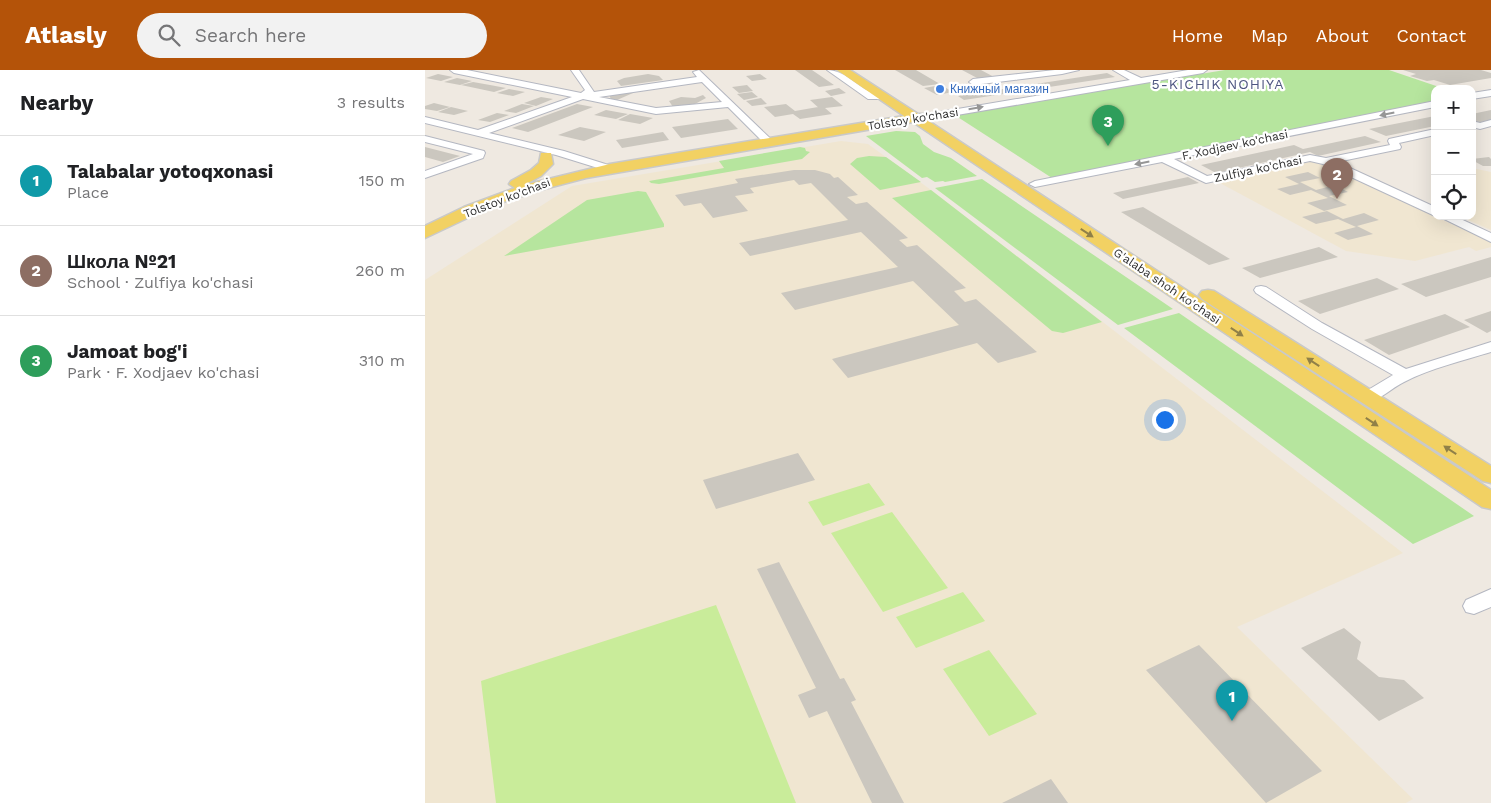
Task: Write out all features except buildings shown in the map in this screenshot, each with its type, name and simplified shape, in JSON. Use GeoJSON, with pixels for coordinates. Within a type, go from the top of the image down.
{"type":"FeatureCollection","features":[{"type":"Feature","properties":{"kind":"main road","name":"G'alaba shoh ko'chasi"},"geometry":{"type":"LineString","coordinates":[[843,70],[881,96],[1035,184],[1491,476]]}},
{"type":"Feature","properties":{"kind":"main road","name":"G'alaba shoh ko'chasi"},"geometry":{"type":"LineString","coordinates":[[857,70],[921,118],[1491,501]]}},
{"type":"Feature","properties":{"kind":"main road","name":"Tolstoy ko'chasi"},"geometry":{"type":"LineString","coordinates":[[425,233],[478,207],[527,188],[610,169],[921,118]]}},
{"type":"Feature","properties":{"kind":"main road"},"geometry":{"type":"LineString","coordinates":[[478,207],[535,173],[546,164],[546,156]]}},
{"type":"Feature","properties":{"kind":"main road","name":"Tolstoy ko'chasi"},"geometry":{"type":"LineString","coordinates":[[425,246],[479,214],[522,195],[610,169]]}},
{"type":"Feature","properties":{"kind":"street"},"geometry":{"type":"LineString","coordinates":[[454,70],[656,112],[729,104]]}},
{"type":"Feature","properties":{"kind":"street"},"geometry":{"type":"LineString","coordinates":[[575,70],[590,91],[583,96]]}},
{"type":"Feature","properties":{"kind":"street"},"geometry":{"type":"LineString","coordinates":[[694,70],[770,142]]}},
{"type":"Feature","properties":{"kind":"street"},"geometry":{"type":"LineString","coordinates":[[831,70],[871,97],[881,96]]}},
{"type":"Feature","properties":{"kind":"street"},"geometry":{"type":"LineString","coordinates":[[973,82],[1075,70]]}},
{"type":"Feature","properties":{"kind":"street"},"geometry":{"type":"LineString","coordinates":[[1117,70],[1140,81]]}},
{"type":"Feature","properties":{"kind":"street","name":"Tolstoy ko'chasi"},"geometry":{"type":"LineString","coordinates":[[921,118],[1203,70]]}},
{"type":"Feature","properties":{"kind":"street"},"geometry":{"type":"LineString","coordinates":[[479,133],[583,96],[704,79]]}},
{"type":"Feature","properties":{"kind":"street"},"geometry":{"type":"LineString","coordinates":[[1476,95],[1491,92]]}},
{"type":"Feature","properties":{"kind":"street","name":"F. Xodjaev ko'chasi"},"geometry":{"type":"LineString","coordinates":[[1035,184],[1431,105]]}},
{"type":"Feature","properties":{"kind":"street"},"geometry":{"type":"LineString","coordinates":[[425,120],[610,169]]}},
{"type":"Feature","properties":{"kind":"street"},"geometry":{"type":"LineString","coordinates":[[1476,125],[1480,126],[1491,123]]}},
{"type":"Feature","properties":{"kind":"street"},"geometry":{"type":"LineString","coordinates":[[425,126],[546,156],[610,169]]}},
{"type":"Feature","properties":{"kind":"street"},"geometry":{"type":"LineString","coordinates":[[1326,161],[1396,147],[1393,141],[1431,133]]}},
{"type":"Feature","properties":{"kind":"street"},"geometry":{"type":"LineString","coordinates":[[425,140],[480,153],[479,156],[425,176]]}},
{"type":"Feature","properties":{"kind":"street","name":"Zulfiya ko'chasi"},"geometry":{"type":"LineString","coordinates":[[1165,159],[1206,180],[1310,158],[1326,161]]}},
{"type":"Feature","properties":{"kind":"street"},"geometry":{"type":"LineString","coordinates":[[1326,161],[1431,210]]}},
{"type":"Feature","properties":{"kind":"street"},"geometry":{"type":"LineString","coordinates":[[425,163],[447,168]]}},
{"type":"Feature","properties":{"kind":"street"},"geometry":{"type":"LineString","coordinates":[[1453,220],[1491,238]]}},
{"type":"Feature","properties":{"kind":"street"},"geometry":{"type":"LineString","coordinates":[[1261,290],[1317,326],[1404,374]]}},
{"type":"Feature","properties":{"kind":"street"},"geometry":{"type":"LineString","coordinates":[[1369,397],[1385,384],[1404,374],[1491,347]]}},
{"type":"Feature","properties":{"kind":"shaded area"},"geometry":{"type":"Polygon","coordinates":[[[841,141],[868,144],[931,190],[1403,553],[1237,627],[1413,799],[1406,803],[425,803],[425,280],[572,186],[841,141]]]}},
{"type":"Feature","properties":{"kind":"shaded area"},"geometry":{"type":"Polygon","coordinates":[[[1314,161],[1431,215],[1431,220],[1443,220],[1491,242],[1491,247],[1476,251],[1469,247],[1415,261],[1346,251],[1218,182],[1314,161]]]}},
{"type":"Feature","properties":{"kind":"shaded area"},"geometry":{"type":"Polygon","coordinates":[[[1476,169],[1491,172],[1491,230],[1468,220],[1476,220],[1476,169]]]}},
{"type":"Feature","properties":{"kind":"green space"},"geometry":{"type":"Polygon","coordinates":[[[1225,70],[1389,70],[1433,85],[1431,85],[1431,104],[1052,178],[953,114],[1225,70]]]}},
{"type":"Feature","properties":{"kind":"green space"},"geometry":{"type":"Polygon","coordinates":[[[896,131],[915,132],[920,136],[923,144],[934,152],[951,158],[977,176],[945,182],[935,182],[927,177],[922,178],[866,136],[896,131]]]}},
{"type":"Feature","properties":{"kind":"green space"},"geometry":{"type":"Polygon","coordinates":[[[800,147],[810,152],[802,159],[659,184],[649,181],[724,168],[719,161],[800,147]]]}},
{"type":"Feature","properties":{"kind":"green space"},"geometry":{"type":"Polygon","coordinates":[[[869,156],[886,157],[921,182],[880,190],[850,164],[857,158],[869,156]]]}},
{"type":"Feature","properties":{"kind":"green space"},"geometry":{"type":"Polygon","coordinates":[[[982,179],[1173,309],[1118,325],[935,188],[982,179]]]}},
{"type":"Feature","properties":{"kind":"green space"},"geometry":{"type":"Polygon","coordinates":[[[931,190],[1102,322],[1063,333],[1052,331],[892,198],[931,190]]]}},
{"type":"Feature","properties":{"kind":"green space"},"geometry":{"type":"Polygon","coordinates":[[[638,191],[646,192],[664,227],[504,256],[587,200],[638,191]]]}},
{"type":"Feature","properties":{"kind":"green space"},"geometry":{"type":"Polygon","coordinates":[[[1179,313],[1474,516],[1413,544],[1124,328],[1179,313]]]}},
{"type":"Feature","properties":{"kind":"green space"},"geometry":{"type":"Polygon","coordinates":[[[869,483],[885,505],[823,526],[808,502],[869,483]]]}},
{"type":"Feature","properties":{"kind":"green space"},"geometry":{"type":"Polygon","coordinates":[[[892,512],[948,588],[883,612],[831,533],[892,512]]]}},
{"type":"Feature","properties":{"kind":"green space"},"geometry":{"type":"Polygon","coordinates":[[[963,592],[985,621],[916,648],[896,617],[963,592]]]}},
{"type":"Feature","properties":{"kind":"green space"},"geometry":{"type":"Polygon","coordinates":[[[716,605],[796,803],[496,803],[481,681],[716,605]]]}},
{"type":"Feature","properties":{"kind":"green space"},"geometry":{"type":"Polygon","coordinates":[[[989,650],[1037,714],[989,736],[943,669],[989,650]]]}},
{"type":"Feature","properties":{"kind":"place","name":"Книжный магазин"},"geometry":{"type":"Point","coordinates":[940,89]}},
{"type":"Feature","properties":{"kind":"place","name":"Jamoat bog'i"},"geometry":{"type":"Point","coordinates":[1108,146]}},
{"type":"Feature","properties":{"kind":"place","name":"Школа №21"},"geometry":{"type":"Point","coordinates":[1337,199]}},
{"type":"Feature","properties":{"kind":"place","name":"Talabalar yotoqxonasi"},"geometry":{"type":"Point","coordinates":[1232,721]}},
{"type":"Feature","properties":{"kind":"district","name":"5-KICHIK NOHIYA"},"geometry":{"type":"Point","coordinates":[1218,84]}}]}
